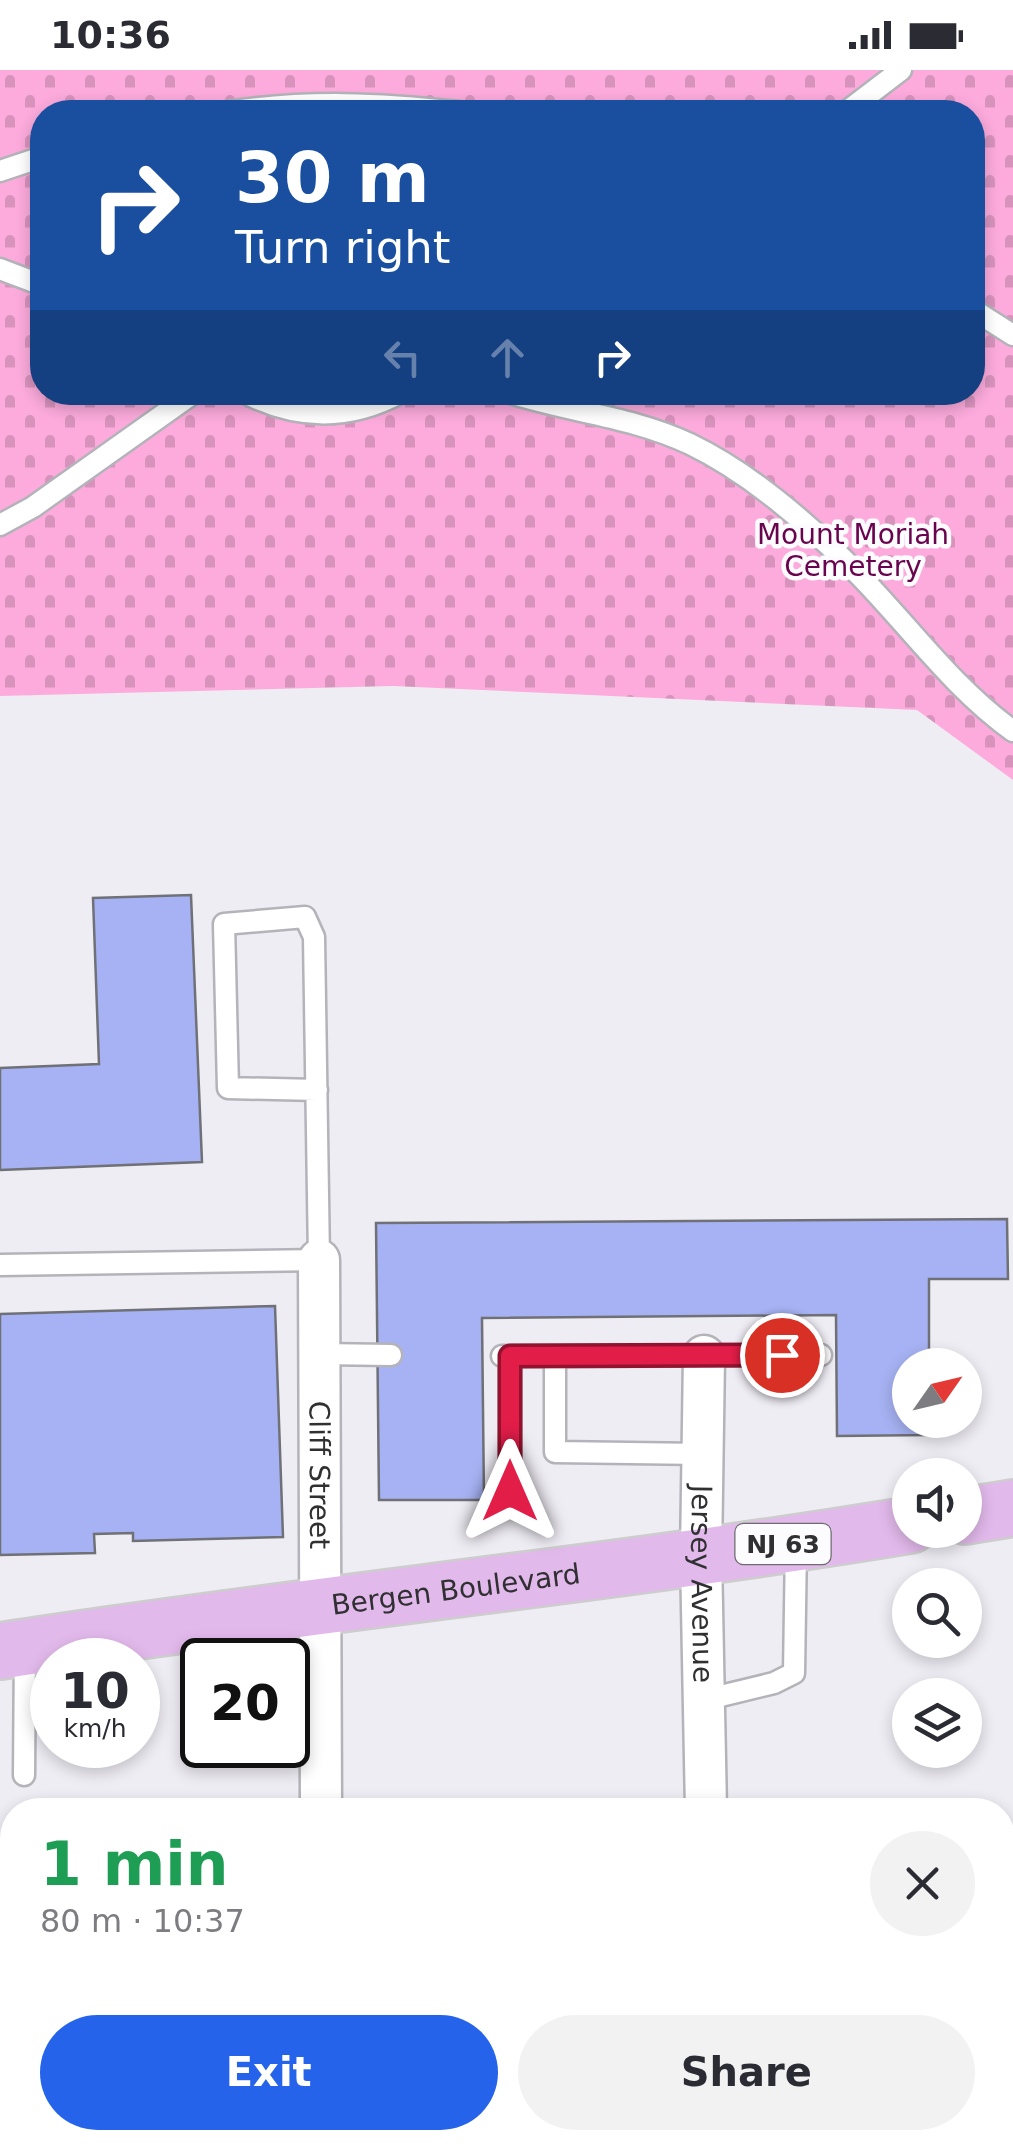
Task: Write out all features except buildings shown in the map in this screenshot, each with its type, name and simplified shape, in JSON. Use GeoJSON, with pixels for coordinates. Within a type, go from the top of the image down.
{"type":"FeatureCollection","features":[{"type":"Feature","properties":{"kind":"main road"},"geometry":{"type":"LineString","coordinates":[[982,1513],[1013,1508]]}},
{"type":"Feature","properties":{"kind":"main road","name":"Bergen Boulevard"},"geometry":{"type":"LineString","coordinates":[[13,1649],[321,1605],[478,1588],[892,1528]]}},
{"type":"Feature","properties":{"kind":"street","name":"Cliff Street"},"geometry":{"type":"LineString","coordinates":[[318,1260],[321,1798]]}},
{"type":"Feature","properties":{"kind":"street","name":"Jersey Avenue"},"geometry":{"type":"LineString","coordinates":[[704,1356],[706,1798]]}},
{"type":"Feature","properties":{"kind":"lane"},"geometry":{"type":"LineString","coordinates":[[862,100],[901,70]]}},
{"type":"Feature","properties":{"kind":"lane"},"geometry":{"type":"LineString","coordinates":[[0,172],[30,161]]}},
{"type":"Feature","properties":{"kind":"lane"},"geometry":{"type":"LineString","coordinates":[[0,269],[30,280]]}},
{"type":"Feature","properties":{"kind":"lane"},"geometry":{"type":"LineString","coordinates":[[985,317],[1013,335]]}},
{"type":"Feature","properties":{"kind":"lane"},"geometry":{"type":"LineString","coordinates":[[0,526],[177,405]]}},
{"type":"Feature","properties":{"kind":"lane"},"geometry":{"type":"LineString","coordinates":[[268,405],[305,414],[342,414],[376,405]]}},
{"type":"Feature","properties":{"kind":"lane"},"geometry":{"type":"LineString","coordinates":[[562,405],[634,422],[691,444],[736,471],[787,510],[857,574],[921,645],[1013,731]]}},
{"type":"Feature","properties":{"kind":"lane"},"geometry":{"type":"LineString","coordinates":[[0,1265],[318,1260],[317,1090],[314,937],[305,918],[224,924],[228,1088],[317,1090]]}},
{"type":"Feature","properties":{"kind":"lane"},"geometry":{"type":"LineString","coordinates":[[320,1354],[392,1356]]}},
{"type":"Feature","properties":{"kind":"lane"},"geometry":{"type":"LineString","coordinates":[[510,1491],[506,1356],[821,1355]]}},
{"type":"Feature","properties":{"kind":"lane"},"geometry":{"type":"LineString","coordinates":[[555,1356],[555,1452],[703,1454]]}},
{"type":"Feature","properties":{"kind":"lane"},"geometry":{"type":"LineString","coordinates":[[704,1700],[774,1683],[794,1673],[796,1542]]}},
{"type":"Feature","properties":{"kind":"lane"},"geometry":{"type":"LineString","coordinates":[[13,1649],[24,1775]]}},
{"type":"Feature","properties":{"kind":"green space","name":"Mount Moriah Cemetery"},"geometry":{"type":"Polygon","coordinates":[[[0,70],[1013,70],[1013,780],[917,710],[393,686],[0,696],[0,70]]]}},
{"type":"Feature","properties":{"kind":"route"},"geometry":{"type":"LineString","coordinates":[[510,1491],[510,1356],[782,1355]]}}]}
